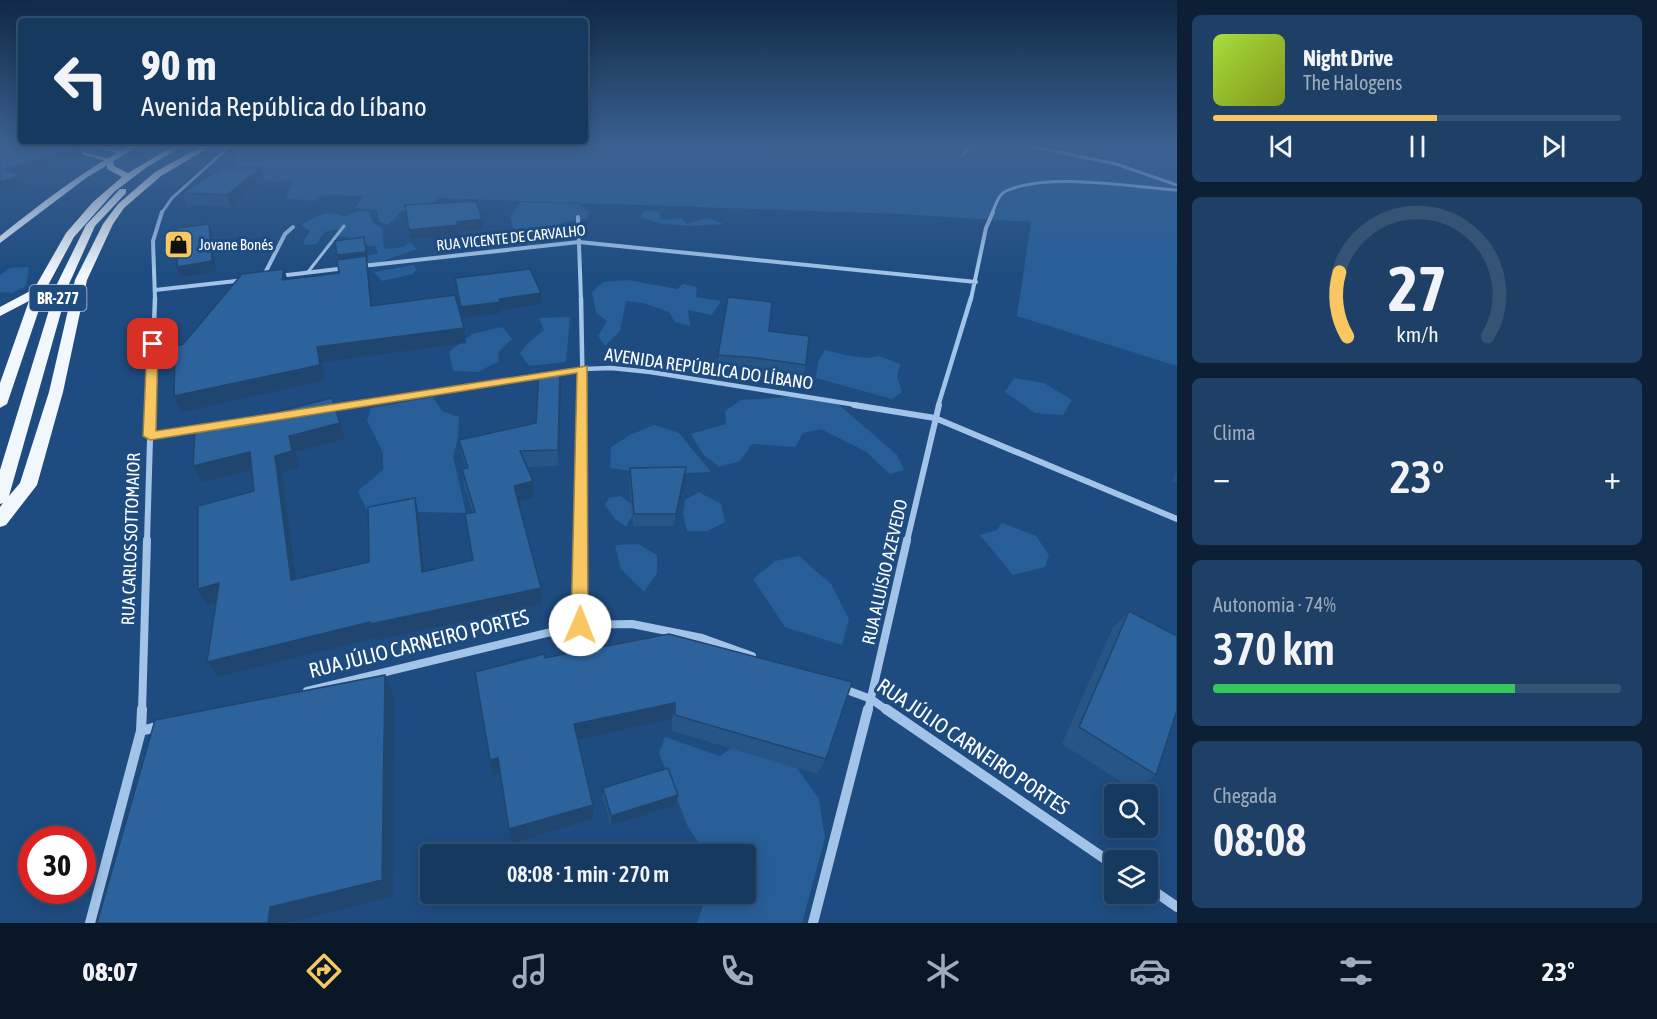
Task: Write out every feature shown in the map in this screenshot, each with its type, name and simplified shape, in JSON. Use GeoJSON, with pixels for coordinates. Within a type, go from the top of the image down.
{"type":"FeatureCollection","features":[{"type":"Feature","properties":{"kind":"highway","name":"BR-277"},"geometry":{"type":"LineString","coordinates":[[0,404],[40,291],[58,254],[92,208],[115,188]]}},
{"type":"Feature","properties":{"kind":"highway","name":"BR-277"},"geometry":{"type":"LineString","coordinates":[[0,498],[39,357],[63,284],[78,249],[98,217],[126,188]]}},
{"type":"Feature","properties":{"kind":"highway"},"geometry":{"type":"LineString","coordinates":[[0,520],[28,485],[56,392],[81,280],[108,224],[121,206],[142,188]]}},
{"type":"Feature","properties":{"kind":"highway"},"geometry":{"type":"LineString","coordinates":[[0,312],[40,291]]}},
{"type":"Feature","properties":{"kind":"main road"},"geometry":{"type":"LineString","coordinates":[[0,240],[71,188]]}},
{"type":"Feature","properties":{"kind":"street","name":"RUA CARLOS SOTTOMAIOR"},"geometry":{"type":"LineString","coordinates":[[90,923],[141,731],[155,290],[151,245],[160,213],[184,188]]}},
{"type":"Feature","properties":{"kind":"street","name":"RUA ALUÍSIO AZEVEDO"},"geometry":{"type":"LineString","coordinates":[[813,923],[871,699],[935,418],[976,282],[986,228],[999,197],[1005,191],[1017,188]]}},
{"type":"Feature","properties":{"kind":"street","name":"RUA ALUÍSIO AZEVEDO"},"geometry":{"type":"LineString","coordinates":[[1150,188],[1177,190]]}},
{"type":"Feature","properties":{"kind":"street"},"geometry":{"type":"LineString","coordinates":[[578,217],[583,369],[580,625]]}},
{"type":"Feature","properties":{"kind":"street","name":"RUA VICENTE DE CARVALHO"},"geometry":{"type":"LineString","coordinates":[[293,226],[285,234],[262,278],[579,242],[976,282]]}},
{"type":"Feature","properties":{"kind":"street"},"geometry":{"type":"LineString","coordinates":[[155,290],[251,279]]}},
{"type":"Feature","properties":{"kind":"street","name":"AVENIDA REPÚBLICA DO LÍBANO"},"geometry":{"type":"LineString","coordinates":[[325,409],[583,369],[611,368],[650,372],[935,418],[1177,519]]}},
{"type":"Feature","properties":{"kind":"street"},"geometry":{"type":"LineString","coordinates":[[150,436],[243,422]]}},
{"type":"Feature","properties":{"kind":"street","name":"RUA JÚLIO CARNEIRO PORTES"},"geometry":{"type":"LineString","coordinates":[[302,692],[580,625],[632,624],[702,638],[759,659]]}},
{"type":"Feature","properties":{"kind":"street","name":"RUA JÚLIO CARNEIRO PORTES"},"geometry":{"type":"LineString","coordinates":[[837,687],[871,699],[1104,858]]}},
{"type":"Feature","properties":{"kind":"street"},"geometry":{"type":"LineString","coordinates":[[141,731],[175,723]]}},
{"type":"Feature","properties":{"kind":"street"},"geometry":{"type":"LineString","coordinates":[[1158,894],[1177,907]]}},
{"type":"Feature","properties":{"kind":"lane"},"geometry":{"type":"LineString","coordinates":[[308,272],[344,226]]}},
{"type":"Feature","properties":{"kind":"shaded area"},"geometry":{"type":"Polygon","coordinates":[[[291,188],[1177,188],[1177,366],[1017,316],[1031,222],[900,214],[438,198],[436,203],[474,208],[401,211],[388,225],[379,222],[377,210],[355,208],[364,196],[380,196],[323,195],[314,201],[286,198],[291,188]]]}},
{"type":"Feature","properties":{"kind":"shaded area"},"geometry":{"type":"Polygon","coordinates":[[[521,202],[579,204],[589,212],[587,219],[559,224],[547,232],[540,243],[530,245],[523,241],[524,233],[513,228],[510,216],[521,202]]]}},
{"type":"Feature","properties":{"kind":"shaded area"},"geometry":{"type":"Polygon","coordinates":[[[645,210],[659,212],[661,220],[682,218],[686,224],[708,218],[724,224],[671,225],[641,217],[645,210]]]}},
{"type":"Feature","properties":{"kind":"shaded area"},"geometry":{"type":"Polygon","coordinates":[[[359,211],[368,211],[373,222],[382,228],[384,249],[404,247],[410,242],[417,249],[375,264],[363,262],[366,256],[378,254],[376,246],[358,245],[357,239],[337,236],[338,229],[324,232],[317,244],[304,245],[304,240],[310,231],[301,225],[327,213],[344,217],[359,211]]]}},
{"type":"Feature","properties":{"kind":"shaded area"},"geometry":{"type":"Polygon","coordinates":[[[414,265],[416,270],[413,274],[382,281],[374,272],[414,265]]]}},
{"type":"Feature","properties":{"kind":"shaded area"},"geometry":{"type":"Polygon","coordinates":[[[29,267],[26,286],[12,293],[0,292],[0,275],[10,268],[29,267]]]}},
{"type":"Feature","properties":{"kind":"shaded area"},"geometry":{"type":"Polygon","coordinates":[[[628,280],[677,289],[683,284],[697,287],[696,297],[721,301],[712,315],[688,310],[690,326],[675,322],[669,312],[643,303],[626,301],[620,331],[605,346],[598,336],[607,321],[596,313],[592,292],[603,282],[628,280]]]}},
{"type":"Feature","properties":{"kind":"shaded area"},"geometry":{"type":"Polygon","coordinates":[[[570,317],[566,362],[529,366],[520,353],[544,330],[539,318],[570,317]]]}},
{"type":"Feature","properties":{"kind":"shaded area"},"geometry":{"type":"Polygon","coordinates":[[[502,327],[512,339],[498,352],[499,361],[478,372],[453,371],[449,352],[472,334],[502,327]]]}},
{"type":"Feature","properties":{"kind":"shaded area"},"geometry":{"type":"Polygon","coordinates":[[[825,350],[868,358],[879,356],[900,364],[897,377],[902,392],[892,399],[816,378],[818,362],[825,350]]]}},
{"type":"Feature","properties":{"kind":"shaded area"},"geometry":{"type":"Polygon","coordinates":[[[1014,378],[1044,383],[1072,400],[1063,415],[1035,413],[1005,392],[1014,378]]]}},
{"type":"Feature","properties":{"kind":"shaded area"},"geometry":{"type":"Polygon","coordinates":[[[803,396],[831,398],[897,455],[904,470],[890,474],[865,451],[821,429],[803,433],[795,447],[752,444],[740,461],[719,467],[703,454],[691,434],[726,424],[725,411],[741,400],[803,396]]]}},
{"type":"Feature","properties":{"kind":"shaded area"},"geometry":{"type":"Polygon","coordinates":[[[433,397],[442,411],[459,417],[458,438],[453,457],[466,513],[367,511],[358,491],[383,470],[383,453],[367,420],[371,408],[433,397]]]}},
{"type":"Feature","properties":{"kind":"shaded area"},"geometry":{"type":"Polygon","coordinates":[[[654,425],[679,433],[711,472],[655,475],[610,468],[611,447],[630,435],[654,425]]]}},
{"type":"Feature","properties":{"kind":"shaded area"},"geometry":{"type":"Polygon","coordinates":[[[699,492],[721,504],[725,522],[707,531],[687,531],[683,515],[685,500],[699,492]]]}},
{"type":"Feature","properties":{"kind":"shaded area"},"geometry":{"type":"Polygon","coordinates":[[[621,496],[637,508],[626,527],[615,519],[605,505],[609,498],[621,496]]]}},
{"type":"Feature","properties":{"kind":"shaded area"},"geometry":{"type":"Polygon","coordinates":[[[1002,523],[1036,536],[1049,555],[1045,567],[1013,575],[980,535],[997,530],[1002,523]]]}},
{"type":"Feature","properties":{"kind":"shaded area"},"geometry":{"type":"Polygon","coordinates":[[[638,544],[657,555],[657,573],[644,592],[621,569],[615,545],[638,544]]]}},
{"type":"Feature","properties":{"kind":"shaded area"},"geometry":{"type":"Polygon","coordinates":[[[799,556],[831,584],[849,619],[842,645],[785,627],[753,579],[775,561],[799,556]]]}},
{"type":"Feature","properties":{"kind":"shaded area"},"geometry":{"type":"Polygon","coordinates":[[[665,737],[720,756],[744,739],[785,751],[819,799],[825,838],[802,923],[697,923],[704,904],[756,904],[756,844],[700,844],[688,827],[659,753],[665,737]]]}},
{"type":"Feature","properties":{"kind":"building"},"geometry":{"type":"Polygon","coordinates":[[[190,188],[236,188],[227,195],[182,193],[190,188]]]}},
{"type":"Feature","properties":{"kind":"building"},"geometry":{"type":"Polygon","coordinates":[[[476,201],[482,219],[457,222],[458,225],[409,230],[405,205],[476,201]]]}},
{"type":"Feature","properties":{"kind":"building"},"geometry":{"type":"Polygon","coordinates":[[[209,224],[212,261],[177,267],[177,228],[209,224]]]}},
{"type":"Feature","properties":{"kind":"building"},"geometry":{"type":"Polygon","coordinates":[[[364,237],[366,252],[337,255],[335,241],[364,237]]]}},
{"type":"Feature","properties":{"kind":"building"},"geometry":{"type":"Polygon","coordinates":[[[366,256],[371,306],[455,295],[464,328],[317,347],[320,365],[174,396],[175,346],[183,344],[242,274],[284,269],[282,280],[339,273],[337,260],[366,256]]]}},
{"type":"Feature","properties":{"kind":"building"},"geometry":{"type":"Polygon","coordinates":[[[530,269],[541,293],[461,307],[455,278],[530,269]]]}},
{"type":"Feature","properties":{"kind":"building"},"geometry":{"type":"Polygon","coordinates":[[[728,297],[772,302],[769,331],[809,336],[806,365],[718,355],[728,297]]]}},
{"type":"Feature","properties":{"kind":"building"},"geometry":{"type":"Polygon","coordinates":[[[539,371],[560,371],[558,450],[520,451],[533,481],[514,486],[541,588],[370,624],[370,622],[207,662],[219,583],[198,589],[198,506],[254,491],[250,452],[193,466],[195,432],[332,398],[340,423],[289,436],[292,451],[275,456],[291,580],[369,562],[368,507],[415,498],[422,572],[473,560],[465,514],[475,512],[462,469],[468,468],[459,440],[536,423],[539,371]]]}},
{"type":"Feature","properties":{"kind":"building"},"geometry":{"type":"Polygon","coordinates":[[[686,467],[676,514],[634,514],[630,468],[686,467]]]}},
{"type":"Feature","properties":{"kind":"building"},"geometry":{"type":"Polygon","coordinates":[[[1129,611],[1177,636],[1177,710],[1156,775],[1079,727],[1129,611]]]}},
{"type":"Feature","properties":{"kind":"building"},"geometry":{"type":"Polygon","coordinates":[[[669,634],[852,682],[826,759],[675,715],[675,703],[574,724],[593,805],[509,829],[498,758],[490,760],[475,672],[544,654],[545,658],[669,634]]]}},
{"type":"Feature","properties":{"kind":"building"},"geometry":{"type":"Polygon","coordinates":[[[385,675],[382,880],[270,907],[268,923],[97,923],[155,720],[385,675]]]}},
{"type":"Feature","properties":{"kind":"building"},"geometry":{"type":"Polygon","coordinates":[[[668,768],[678,795],[611,816],[603,788],[668,768]]]}},
{"type":"Feature","properties":{"kind":"place","name":"Jovane Bonés"},"geometry":{"type":"Point","coordinates":[178,245]}},
{"type":"Feature","properties":{"kind":"route"},"geometry":{"type":"LineString","coordinates":[[153,344],[150,436],[583,369],[580,625]]}}]}
